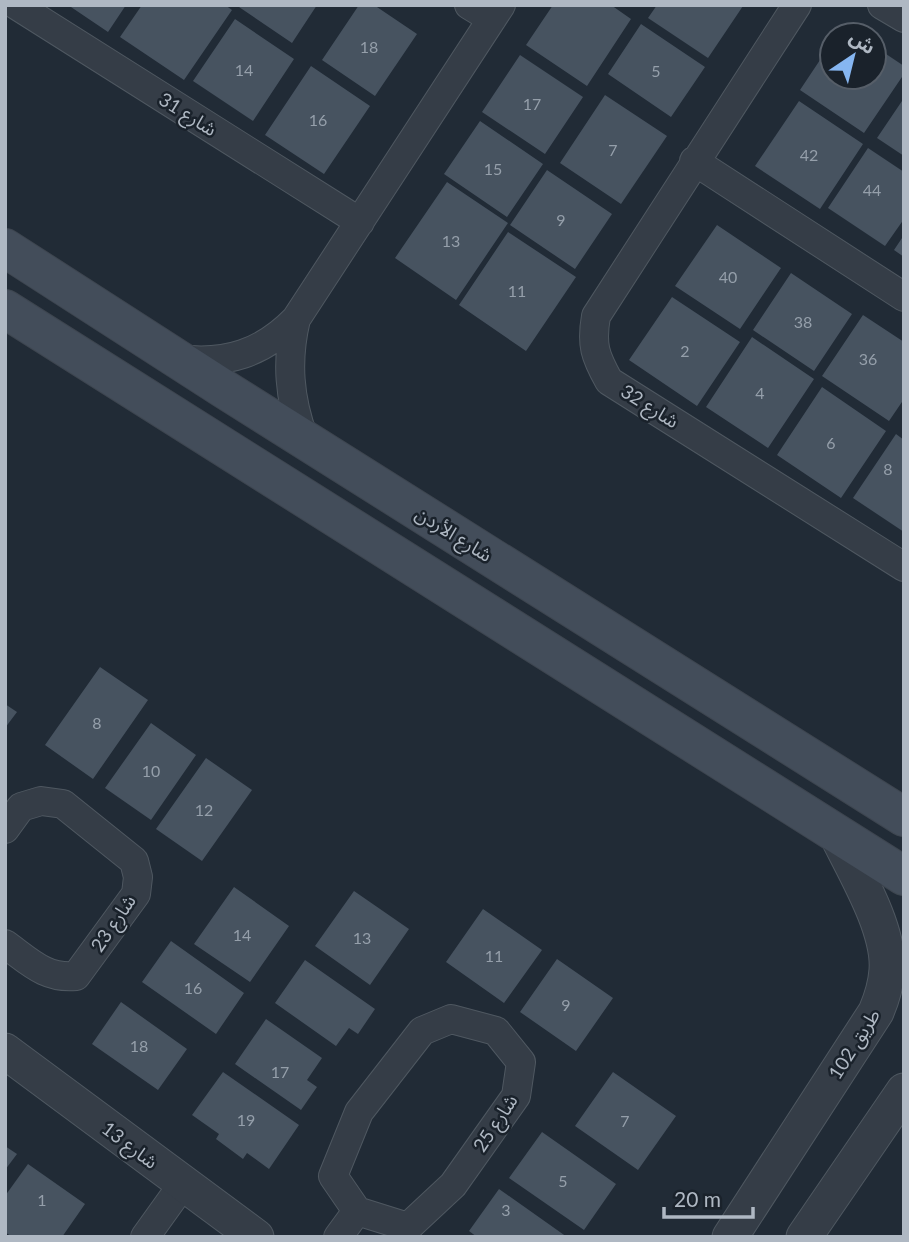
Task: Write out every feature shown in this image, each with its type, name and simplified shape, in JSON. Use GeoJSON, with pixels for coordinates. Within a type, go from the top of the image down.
{"type":"FeatureCollection","features":[{"type":"Feature","properties":{"kind":"main road","name":"شارع الأردن"},"geometry":{"type":"LineString","coordinates":[[5,248],[904,817]]}},
{"type":"Feature","properties":{"kind":"main road"},"geometry":{"type":"LineString","coordinates":[[5,309],[904,876]]}},
{"type":"Feature","properties":{"kind":"street","name":"شارع 31"},"geometry":{"type":"LineString","coordinates":[[16,5],[360,222]]}},
{"type":"Feature","properties":{"kind":"street","name":"شارع 32"},"geometry":{"type":"LineString","coordinates":[[797,5],[596,316],[592,336],[596,358],[609,381],[904,567]]}},
{"type":"Feature","properties":{"kind":"street"},"geometry":{"type":"LineString","coordinates":[[883,5],[904,18]]}},
{"type":"Feature","properties":{"kind":"street"},"geometry":{"type":"LineString","coordinates":[[177,359],[215,361],[251,352],[283,332],[296,319],[360,222],[487,10]]}},
{"type":"Feature","properties":{"kind":"street"},"geometry":{"type":"LineString","coordinates":[[694,161],[904,297]]}},
{"type":"Feature","properties":{"kind":"street"},"geometry":{"type":"LineString","coordinates":[[296,319],[291,339],[289,380],[304,439]]}},
{"type":"Feature","properties":{"kind":"street","name":"23 شارع"},"geometry":{"type":"LineString","coordinates":[[5,829],[21,807],[41,801],[63,804],[134,861],[138,877],[136,894],[76,976],[60,978],[40,970],[5,944]]}},
{"type":"Feature","properties":{"kind":"street","name":"طريق 102"},"geometry":{"type":"LineString","coordinates":[[730,1237],[876,1012],[884,991],[886,946],[879,924],[836,833]]}},
{"type":"Feature","properties":{"kind":"street","name":"شارع 25"},"geometry":{"type":"LineString","coordinates":[[451,1019],[496,1031],[521,1062],[516,1096],[453,1185],[408,1227],[357,1211],[333,1176],[359,1112],[366,1102],[422,1031],[451,1019]]}},
{"type":"Feature","properties":{"kind":"street","name":"شارع 13"},"geometry":{"type":"LineString","coordinates":[[5,1051],[256,1237]]}},
{"type":"Feature","properties":{"kind":"street"},"geometry":{"type":"LineString","coordinates":[[804,1237],[904,1091]]}},
{"type":"Feature","properties":{"kind":"street"},"geometry":{"type":"LineString","coordinates":[[145,1237],[183,1184]]}},
{"type":"Feature","properties":{"kind":"street"},"geometry":{"type":"LineString","coordinates":[[338,1237],[357,1211]]}},
{"type":"Feature","properties":{"kind":"building"},"geometry":{"type":"Polygon","coordinates":[[[68,5],[126,5],[108,32],[68,5]]]}},
{"type":"Feature","properties":{"kind":"building"},"geometry":{"type":"Polygon","coordinates":[[[142,5],[225,5],[232,10],[184,80],[120,37],[142,5]]]}},
{"type":"Feature","properties":{"kind":"building"},"geometry":{"type":"Polygon","coordinates":[[[317,5],[292,43],[239,7],[317,5]]]}},
{"type":"Feature","properties":{"kind":"building"},"geometry":{"type":"Polygon","coordinates":[[[359,5],[374,5],[417,34],[375,96],[322,60],[359,5]]]}},
{"type":"Feature","properties":{"kind":"building"},"geometry":{"type":"Polygon","coordinates":[[[553,5],[611,5],[631,19],[587,86],[526,45],[553,5]]]}},
{"type":"Feature","properties":{"kind":"building"},"geometry":{"type":"Polygon","coordinates":[[[657,5],[743,6],[708,58],[648,18],[657,5]]]}},
{"type":"Feature","properties":{"kind":"building"},"geometry":{"type":"Polygon","coordinates":[[[235,19],[294,59],[253,121],[193,81],[235,19]]]}},
{"type":"Feature","properties":{"kind":"building"},"geometry":{"type":"Polygon","coordinates":[[[641,24],[705,67],[671,117],[608,74],[641,24]]]}},
{"type":"Feature","properties":{"kind":"building"},"geometry":{"type":"Polygon","coordinates":[[[520,55],[583,97],[545,154],[482,112],[520,55]]]}},
{"type":"Feature","properties":{"kind":"building"},"geometry":{"type":"Polygon","coordinates":[[[888,55],[904,66],[904,74],[864,133],[800,90],[818,63],[818,91],[888,91],[888,55]]]}},
{"type":"Feature","properties":{"kind":"building"},"geometry":{"type":"Polygon","coordinates":[[[311,66],[370,106],[324,174],[265,135],[311,66]]]}},
{"type":"Feature","properties":{"kind":"building"},"geometry":{"type":"Polygon","coordinates":[[[605,95],[667,136],[621,204],[560,163],[605,95]]]}},
{"type":"Feature","properties":{"kind":"building"},"geometry":{"type":"Polygon","coordinates":[[[904,98],[904,156],[877,138],[904,98]]]}},
{"type":"Feature","properties":{"kind":"building"},"geometry":{"type":"Polygon","coordinates":[[[799,101],[863,144],[820,209],[755,166],[799,101]]]}},
{"type":"Feature","properties":{"kind":"building"},"geometry":{"type":"Polygon","coordinates":[[[480,121],[543,164],[507,217],[444,174],[480,121]]]}},
{"type":"Feature","properties":{"kind":"building"},"geometry":{"type":"Polygon","coordinates":[[[868,148],[904,172],[904,219],[885,246],[828,208],[868,148]]]}},
{"type":"Feature","properties":{"kind":"building"},"geometry":{"type":"Polygon","coordinates":[[[547,170],[612,214],[575,269],[510,225],[547,170]]]}},
{"type":"Feature","properties":{"kind":"building"},"geometry":{"type":"Polygon","coordinates":[[[447,182],[508,223],[456,300],[395,258],[447,182]]]}},
{"type":"Feature","properties":{"kind":"building"},"geometry":{"type":"Polygon","coordinates":[[[717,225],[781,268],[740,329],[675,286],[717,225]]]}},
{"type":"Feature","properties":{"kind":"building"},"geometry":{"type":"Polygon","coordinates":[[[508,232],[576,277],[526,351],[459,305],[508,232]]]}},
{"type":"Feature","properties":{"kind":"building"},"geometry":{"type":"Polygon","coordinates":[[[904,235],[904,257],[894,250],[904,235]]]}},
{"type":"Feature","properties":{"kind":"building"},"geometry":{"type":"Polygon","coordinates":[[[791,273],[852,314],[814,371],[753,330],[791,273]]]}},
{"type":"Feature","properties":{"kind":"building"},"geometry":{"type":"Polygon","coordinates":[[[672,297],[740,342],[697,406],[629,360],[672,297]]]}},
{"type":"Feature","properties":{"kind":"building"},"geometry":{"type":"Polygon","coordinates":[[[863,315],[904,342],[904,399],[889,421],[822,376],[863,315]]]}},
{"type":"Feature","properties":{"kind":"building"},"geometry":{"type":"Polygon","coordinates":[[[752,337],[814,379],[768,448],[706,407],[752,337]]]}},
{"type":"Feature","properties":{"kind":"building"},"geometry":{"type":"Polygon","coordinates":[[[822,387],[886,431],[841,498],[777,455],[822,387]]]}},
{"type":"Feature","properties":{"kind":"building"},"geometry":{"type":"Polygon","coordinates":[[[896,434],[904,440],[904,532],[853,498],[896,434]]]}},
{"type":"Feature","properties":{"kind":"building"},"geometry":{"type":"Polygon","coordinates":[[[100,667],[148,700],[93,779],[45,745],[100,667]]]}},
{"type":"Feature","properties":{"kind":"building"},"geometry":{"type":"Polygon","coordinates":[[[5,704],[17,712],[5,728],[5,704]]]}},
{"type":"Feature","properties":{"kind":"building"},"geometry":{"type":"Polygon","coordinates":[[[151,723],[196,755],[151,820],[105,788],[151,723]]]}},
{"type":"Feature","properties":{"kind":"building"},"geometry":{"type":"Polygon","coordinates":[[[206,758],[252,790],[202,861],[156,829],[206,758]]]}},
{"type":"Feature","properties":{"kind":"building"},"geometry":{"type":"Polygon","coordinates":[[[234,887],[289,926],[250,982],[194,944],[234,887]]]}},
{"type":"Feature","properties":{"kind":"building"},"geometry":{"type":"Polygon","coordinates":[[[354,891],[409,929],[370,985],[315,946],[354,891]]]}},
{"type":"Feature","properties":{"kind":"building"},"geometry":{"type":"Polygon","coordinates":[[[483,909],[542,950],[504,1003],[446,962],[483,909]]]}},
{"type":"Feature","properties":{"kind":"building"},"geometry":{"type":"Polygon","coordinates":[[[171,941],[244,993],[216,1034],[142,982],[171,941]]]}},
{"type":"Feature","properties":{"kind":"building"},"geometry":{"type":"Polygon","coordinates":[[[557,959],[613,998],[576,1051],[520,1012],[557,959]]]}},
{"type":"Feature","properties":{"kind":"building"},"geometry":{"type":"Polygon","coordinates":[[[305,960],[375,1009],[358,1034],[349,1028],[336,1046],[275,1003],[305,960]]]}},
{"type":"Feature","properties":{"kind":"building"},"geometry":{"type":"Polygon","coordinates":[[[121,1002],[187,1049],[158,1090],[92,1044],[121,1002]]]}},
{"type":"Feature","properties":{"kind":"building"},"geometry":{"type":"Polygon","coordinates":[[[266,1019],[322,1058],[307,1080],[317,1087],[301,1110],[235,1064],[266,1019]]]}},
{"type":"Feature","properties":{"kind":"building"},"geometry":{"type":"Polygon","coordinates":[[[223,1072],[299,1125],[269,1169],[247,1153],[243,1159],[216,1139],[219,1134],[192,1115],[223,1072]]]}},
{"type":"Feature","properties":{"kind":"building"},"geometry":{"type":"Polygon","coordinates":[[[613,1072],[676,1116],[638,1170],[575,1126],[613,1072]]]}},
{"type":"Feature","properties":{"kind":"building"},"geometry":{"type":"Polygon","coordinates":[[[542,1132],[616,1184],[584,1230],[509,1178],[542,1132]]]}},
{"type":"Feature","properties":{"kind":"building"},"geometry":{"type":"Polygon","coordinates":[[[5,1146],[17,1154],[5,1170],[5,1146]]]}},
{"type":"Feature","properties":{"kind":"building"},"geometry":{"type":"Polygon","coordinates":[[[28,1164],[85,1204],[62,1237],[12,1237],[5,1232],[5,1196],[28,1164]]]}},
{"type":"Feature","properties":{"kind":"building"},"geometry":{"type":"Polygon","coordinates":[[[499,1189],[567,1237],[477,1237],[469,1231],[499,1189]]]}}]}
